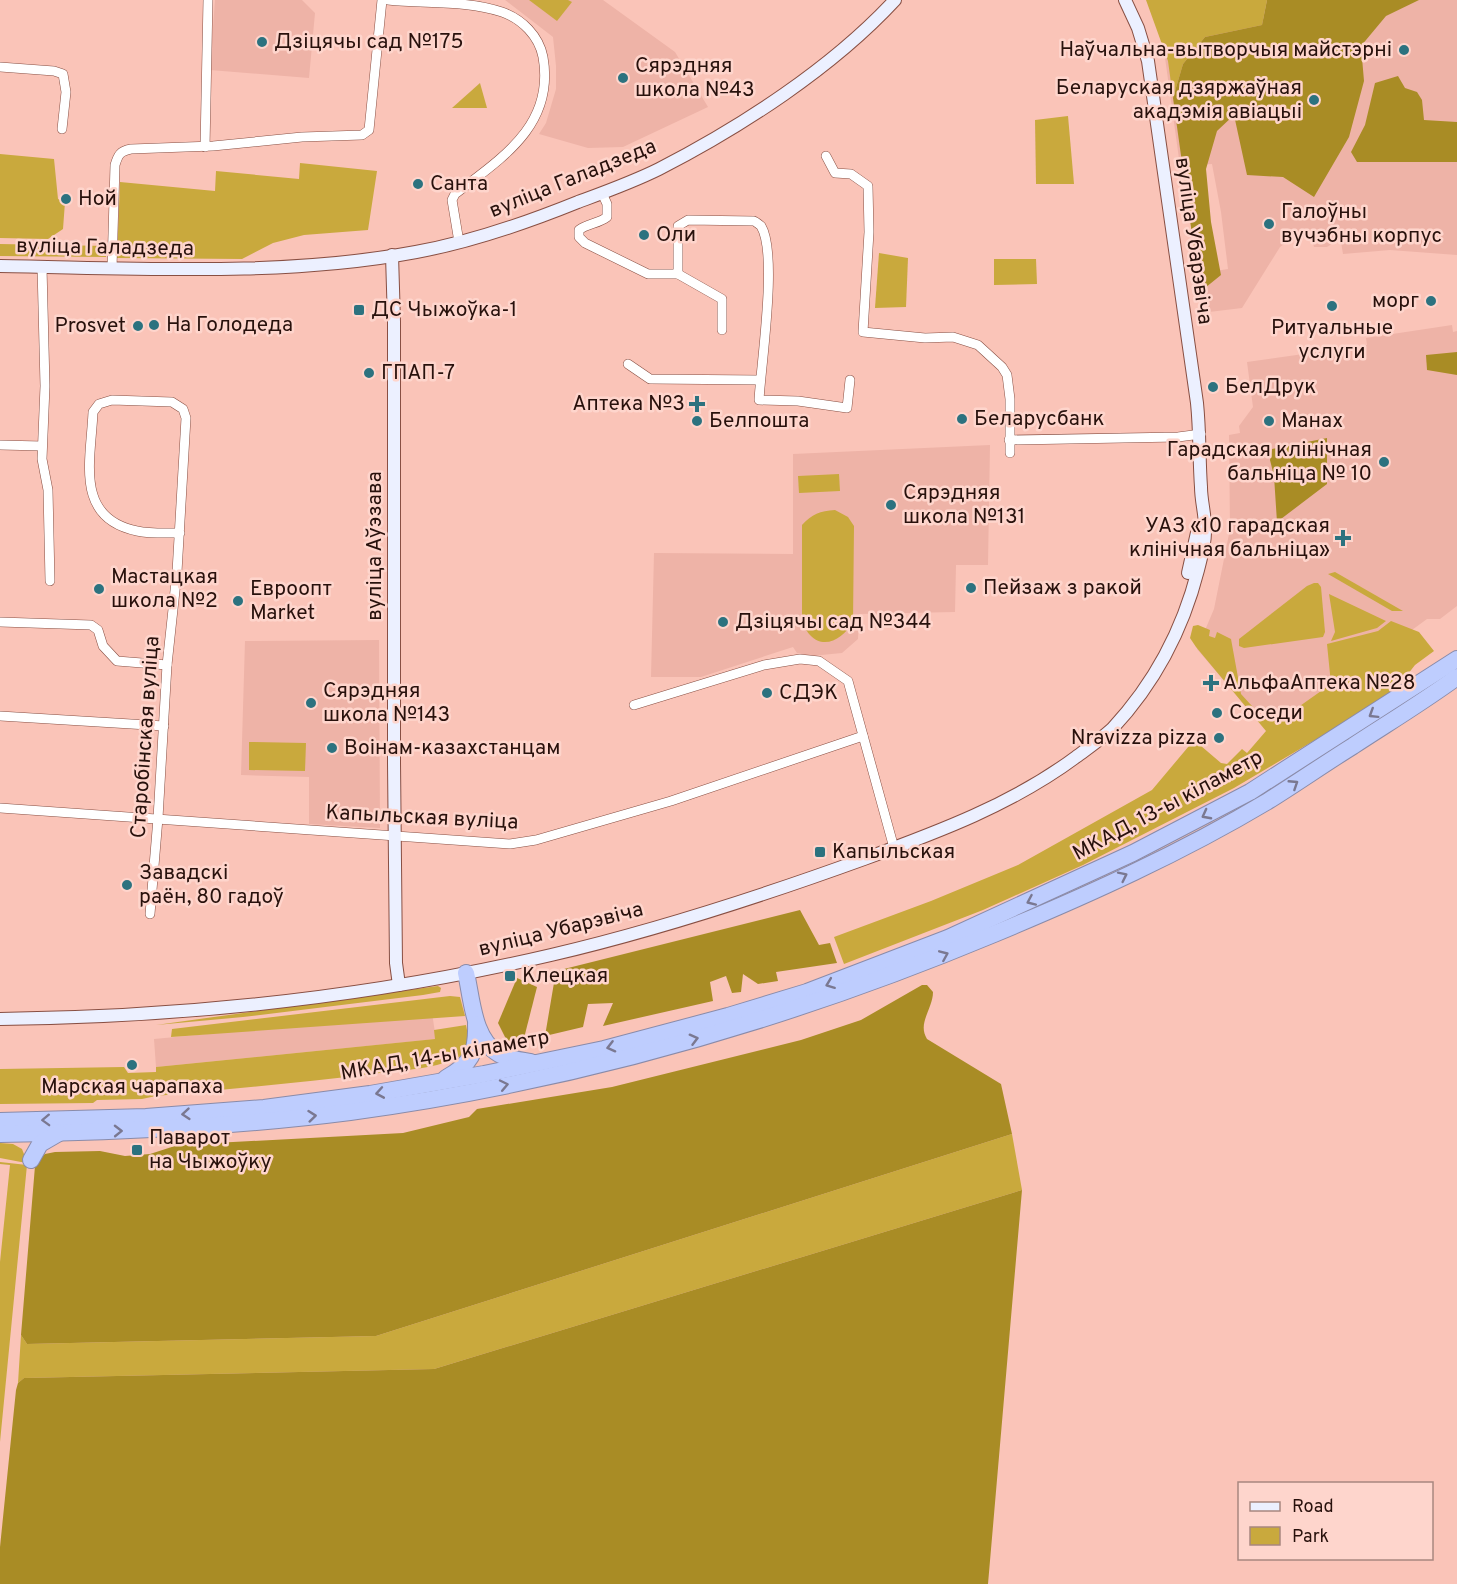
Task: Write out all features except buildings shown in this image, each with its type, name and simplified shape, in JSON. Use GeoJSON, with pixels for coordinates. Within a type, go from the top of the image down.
{"type":"FeatureCollection","features":[{"type":"Feature","properties":{"kind":"highway","name":"МКАД, 13-ы кіламетр"},"geometry":{"type":"LineString","coordinates":[[887,970],[948,938],[1133,853],[1250,792],[1457,659]]}},
{"type":"Feature","properties":{"kind":"highway","name":"МКАД, 13-ы кіламетр"},"geometry":{"type":"LineString","coordinates":[[887,970],[1052,910],[1187,845],[1267,801],[1457,677]]}},
{"type":"Feature","properties":{"kind":"highway","name":"МКАД, 14-ы кіламетр"},"geometry":{"type":"LineString","coordinates":[[1,1130],[264,1108],[437,1083],[604,1049],[887,970]]}},
{"type":"Feature","properties":{"kind":"highway","name":"МКАД, 14-ы кіламетр"},"geometry":{"type":"LineString","coordinates":[[1,1130],[59,1132],[143,1130],[261,1122],[349,1112],[450,1096],[629,1057],[758,1022],[887,970]]}},
{"type":"Feature","properties":{"kind":"highway"},"geometry":{"type":"LineString","coordinates":[[466,973],[476,1020],[485,1041],[497,1053],[537,1064]]}},
{"type":"Feature","properties":{"kind":"highway"},"geometry":{"type":"LineString","coordinates":[[437,1083],[458,1071],[474,1054],[476,1020]]}},
{"type":"Feature","properties":{"kind":"highway"},"geometry":{"type":"LineString","coordinates":[[1,1130],[28,1151],[31,1160],[40,1144],[59,1132]]}},
{"type":"Feature","properties":{"kind":"main road","name":"вуліца Галадзеда"},"geometry":{"type":"LineString","coordinates":[[0,266],[270,268],[313,265],[416,252],[528,223],[605,199],[770,105],[871,25],[895,0]]}},
{"type":"Feature","properties":{"kind":"main road","name":"вуліца Убарэвіча"},"geometry":{"type":"LineString","coordinates":[[0,1020],[128,1015],[250,1006],[399,986],[552,955],[757,897],[894,848],[977,815],[1038,783],[1110,730],[1142,691],[1163,659],[1183,618],[1193,587],[1205,534],[1201,491],[1201,434],[1148,61],[1138,28],[1125,0]]}},
{"type":"Feature","properties":{"kind":"main road","name":"вуліца Аўэзава"},"geometry":{"type":"LineString","coordinates":[[392,255],[396,963],[399,986]]}},
{"type":"Feature","properties":{"kind":"street"},"geometry":{"type":"LineString","coordinates":[[205,147],[208,0]]}},
{"type":"Feature","properties":{"kind":"street"},"geometry":{"type":"LineString","coordinates":[[112,268],[115,165],[122,151],[205,147],[302,137],[362,135],[367,132],[382,0]]}},
{"type":"Feature","properties":{"kind":"street"},"geometry":{"type":"LineString","coordinates":[[388,0],[444,2],[501,12],[516,18],[529,29],[541,46],[545,76],[539,112],[530,127],[503,156],[455,194],[452,200],[459,242]]}},
{"type":"Feature","properties":{"kind":"street"},"geometry":{"type":"LineString","coordinates":[[0,67],[54,71],[63,74],[66,92],[62,129]]}},
{"type":"Feature","properties":{"kind":"street"},"geometry":{"type":"LineString","coordinates":[[826,156],[835,173],[851,174],[868,186],[863,332],[925,338],[953,337],[978,345],[1002,367],[1007,375],[1010,399],[1010,453]]}},
{"type":"Feature","properties":{"kind":"street"},"geometry":{"type":"LineString","coordinates":[[605,199],[607,217],[601,222],[584,226],[579,230],[579,237],[585,243],[648,274],[678,274],[722,299],[722,330]]}},
{"type":"Feature","properties":{"kind":"street"},"geometry":{"type":"LineString","coordinates":[[678,274],[678,226],[688,220],[754,220],[761,226],[766,245],[768,273],[759,399],[798,401],[847,408],[850,380]]}},
{"type":"Feature","properties":{"kind":"street"},"geometry":{"type":"LineString","coordinates":[[42,267],[45,386],[42,459],[48,490],[50,581]]}},
{"type":"Feature","properties":{"kind":"street"},"geometry":{"type":"LineString","coordinates":[[628,364],[650,379],[760,380]]}},
{"type":"Feature","properties":{"kind":"street","name":"Старобінская вуліца"},"geometry":{"type":"LineString","coordinates":[[150,914],[167,665],[180,533],[186,418],[183,409],[172,402],[112,400],[99,404],[93,412],[89,474],[100,512],[113,523],[138,532],[180,533]]}},
{"type":"Feature","properties":{"kind":"street"},"geometry":{"type":"LineString","coordinates":[[1009,440],[1178,437],[1201,434]]}},
{"type":"Feature","properties":{"kind":"street"},"geometry":{"type":"LineString","coordinates":[[0,445],[42,446]]}},
{"type":"Feature","properties":{"kind":"street"},"geometry":{"type":"LineString","coordinates":[[0,622],[91,624],[98,630],[102,646],[117,661],[167,665]]}},
{"type":"Feature","properties":{"kind":"street"},"geometry":{"type":"LineString","coordinates":[[634,705],[764,665],[800,659],[819,661],[848,681],[894,848]]}},
{"type":"Feature","properties":{"kind":"street"},"geometry":{"type":"LineString","coordinates":[[0,716],[164,726]]}},
{"type":"Feature","properties":{"kind":"street","name":"Капыльская вуліца"},"geometry":{"type":"LineString","coordinates":[[0,808],[510,844],[536,840],[671,801],[863,736]]}},
{"type":"Feature","properties":{"kind":"shaded area","name":"Дзіцячы сад №175"},"geometry":{"type":"Polygon","coordinates":[[[215,0],[302,0],[315,13],[309,78],[210,70],[215,0]]]}},
{"type":"Feature","properties":{"kind":"shaded area","name":"Сярэдняя школа №43"},"geometry":{"type":"Polygon","coordinates":[[[505,0],[603,0],[675,52],[708,107],[623,147],[588,148],[539,134],[546,123],[556,89],[553,37],[505,0]]]}},
{"type":"Feature","properties":{"kind":"shaded area"},"geometry":{"type":"Polygon","coordinates":[[[1267,0],[1419,0],[1386,16],[1361,46],[1364,81],[1349,137],[1314,197],[1283,177],[1247,175],[1234,115],[1217,131],[1206,169],[1211,222],[1221,275],[1200,292],[1173,98],[1183,64],[1205,37],[1262,25],[1267,0]]]}},
{"type":"Feature","properties":{"kind":"shaded area","name":"Беларуская дзяржаўная акадэмія авіацыі"},"geometry":{"type":"Polygon","coordinates":[[[1383,0],[1457,0],[1457,255],[1390,250],[1343,254],[1341,242],[1335,242],[1327,247],[1314,247],[1311,236],[1294,237],[1280,247],[1242,308],[1209,312],[1203,273],[1228,269],[1221,212],[1212,164],[1180,166],[1162,36],[1383,0]]]}},
{"type":"Feature","properties":{"kind":"shaded area"},"geometry":{"type":"Polygon","coordinates":[[[1398,76],[1405,88],[1417,92],[1422,100],[1424,120],[1457,122],[1457,162],[1357,162],[1351,152],[1365,125],[1375,83],[1398,76]]]}},
{"type":"Feature","properties":{"kind":"shaded area","name":"УАЗ «10 гарадская клінічная бальніца»"},"geometry":{"type":"Polygon","coordinates":[[[1452,325],[1453,332],[1457,331],[1457,606],[1440,619],[1427,619],[1272,737],[1197,649],[1214,609],[1230,529],[1229,435],[1240,433],[1239,426],[1253,407],[1247,362],[1367,345],[1366,338],[1452,325]]]}},
{"type":"Feature","properties":{"kind":"shaded area"},"geometry":{"type":"Polygon","coordinates":[[[1457,352],[1457,375],[1427,370],[1426,355],[1457,352]]]}},
{"type":"Feature","properties":{"kind":"shaded area"},"geometry":{"type":"Polygon","coordinates":[[[1327,438],[1327,484],[1277,522],[1274,476],[1270,460],[1272,449],[1327,438]]]}},
{"type":"Feature","properties":{"kind":"shaded area","name":"Сярэдняя школа №131"},"geometry":{"type":"Polygon","coordinates":[[[990,445],[988,565],[956,565],[955,612],[859,614],[858,639],[842,653],[811,656],[797,653],[793,647],[701,677],[651,677],[654,553],[793,554],[793,454],[990,445]]]}},
{"type":"Feature","properties":{"kind":"shaded area","name":"Сярэдняя школа №143"},"geometry":{"type":"Polygon","coordinates":[[[379,640],[380,828],[309,824],[309,777],[241,775],[245,641],[379,640]]]}},
{"type":"Feature","properties":{"kind":"shaded area"},"geometry":{"type":"Polygon","coordinates":[[[800,910],[819,945],[830,943],[837,963],[776,972],[778,981],[758,984],[743,974],[741,992],[732,993],[726,976],[710,982],[713,1001],[603,1026],[613,1003],[588,1004],[583,1027],[545,1036],[556,971],[800,910]]]}},
{"type":"Feature","properties":{"kind":"shaded area"},"geometry":{"type":"Polygon","coordinates":[[[517,978],[537,987],[522,1046],[510,1047],[498,1023],[517,978]]]}},
{"type":"Feature","properties":{"kind":"shaded area"},"geometry":{"type":"Polygon","coordinates":[[[922,985],[927,985],[933,992],[924,1027],[927,1039],[1001,1084],[1012,1134],[376,1336],[27,1344],[21,1335],[35,1166],[45,1154],[100,1151],[125,1156],[150,1154],[178,1145],[403,1133],[469,1117],[477,1109],[612,1087],[801,1040],[861,1020],[922,985]]]}},
{"type":"Feature","properties":{"kind":"shaded area"},"geometry":{"type":"Polygon","coordinates":[[[432,1013],[436,1039],[156,1067],[154,1039],[432,1013]]]}},
{"type":"Feature","properties":{"kind":"shaded area"},"geometry":{"type":"Polygon","coordinates":[[[1022,1190],[988,1584],[0,1584],[0,1547],[16,1390],[18,1383],[24,1378],[434,1369],[1022,1190]]]}},
{"type":"Feature","properties":{"kind":"green space"},"geometry":{"type":"Polygon","coordinates":[[[529,0],[568,0],[572,2],[557,21],[529,0]]]}},
{"type":"Feature","properties":{"kind":"green space"},"geometry":{"type":"Polygon","coordinates":[[[1146,0],[1267,0],[1262,25],[1205,37],[1183,64],[1173,98],[1168,61],[1146,0]]]}},
{"type":"Feature","properties":{"kind":"green space"},"geometry":{"type":"Polygon","coordinates":[[[480,83],[487,108],[452,108],[480,83]]]}},
{"type":"Feature","properties":{"kind":"green space"},"geometry":{"type":"Polygon","coordinates":[[[1068,116],[1074,184],[1036,184],[1035,120],[1068,116]]]}},
{"type":"Feature","properties":{"kind":"green space"},"geometry":{"type":"Polygon","coordinates":[[[0,154],[54,159],[58,199],[65,202],[63,229],[48,239],[0,238],[0,154]]]}},
{"type":"Feature","properties":{"kind":"green space"},"geometry":{"type":"Polygon","coordinates":[[[300,163],[377,171],[368,230],[304,235],[273,243],[242,259],[117,258],[120,182],[215,191],[216,171],[299,179],[300,163]]]}},
{"type":"Feature","properties":{"kind":"green space"},"geometry":{"type":"Polygon","coordinates":[[[0,244],[107,246],[106,257],[0,256],[0,244]]]}},
{"type":"Feature","properties":{"kind":"green space"},"geometry":{"type":"Polygon","coordinates":[[[879,253],[908,258],[906,307],[875,308],[879,253]]]}},
{"type":"Feature","properties":{"kind":"green space"},"geometry":{"type":"Polygon","coordinates":[[[994,259],[1036,259],[1037,284],[994,285],[994,259]]]}},
{"type":"Feature","properties":{"kind":"green space"},"geometry":{"type":"Polygon","coordinates":[[[839,474],[840,491],[799,493],[798,476],[839,474]]]}},
{"type":"Feature","properties":{"kind":"green space"},"geometry":{"type":"Polygon","coordinates":[[[835,510],[848,517],[854,526],[853,622],[839,637],[822,642],[810,635],[802,622],[802,525],[817,514],[835,510]]]}},
{"type":"Feature","properties":{"kind":"green space"},"geometry":{"type":"Polygon","coordinates":[[[1335,572],[1403,611],[1392,611],[1328,574],[1335,572]]]}},
{"type":"Feature","properties":{"kind":"green space"},"geometry":{"type":"Polygon","coordinates":[[[1314,583],[1318,583],[1321,587],[1325,632],[1323,637],[1244,648],[1239,646],[1239,639],[1314,583]]]}},
{"type":"Feature","properties":{"kind":"green space"},"geometry":{"type":"Polygon","coordinates":[[[1329,594],[1386,621],[1377,628],[1331,641],[1335,632],[1329,594]]]}},
{"type":"Feature","properties":{"kind":"green space"},"geometry":{"type":"Polygon","coordinates":[[[1391,621],[1419,632],[1434,651],[1415,665],[1397,688],[1327,733],[1234,788],[1083,865],[983,910],[844,964],[834,937],[931,901],[1018,865],[1152,790],[1194,740],[1221,763],[1227,764],[1242,749],[1247,753],[1266,731],[1196,647],[1190,638],[1193,626],[1198,625],[1210,630],[1209,636],[1215,638],[1217,632],[1231,639],[1241,694],[1262,717],[1297,708],[1331,684],[1327,644],[1378,631],[1391,621]]]}},
{"type":"Feature","properties":{"kind":"green space"},"geometry":{"type":"Polygon","coordinates":[[[249,742],[306,743],[305,771],[249,770],[249,742]]]}},
{"type":"Feature","properties":{"kind":"green space"},"geometry":{"type":"Polygon","coordinates":[[[438,986],[441,988],[440,992],[423,995],[156,1025],[438,986]]]}},
{"type":"Feature","properties":{"kind":"green space"},"geometry":{"type":"Polygon","coordinates":[[[450,996],[460,997],[465,1016],[171,1037],[172,1029],[450,996]]]}},
{"type":"Feature","properties":{"kind":"green space"},"geometry":{"type":"Polygon","coordinates":[[[466,1025],[469,1040],[465,1054],[443,1063],[419,1068],[142,1099],[97,1100],[93,1103],[0,1104],[0,1069],[124,1067],[128,1073],[156,1072],[156,1067],[435,1039],[434,1030],[466,1025]]]}},
{"type":"Feature","properties":{"kind":"green space"},"geometry":{"type":"Polygon","coordinates":[[[1012,1134],[1022,1190],[434,1369],[24,1378],[18,1383],[21,1335],[27,1344],[376,1336],[1012,1134]]]}},
{"type":"Feature","properties":{"kind":"green space"},"geometry":{"type":"Polygon","coordinates":[[[0,1143],[13,1144],[22,1149],[27,1162],[0,1158],[0,1143]]]}},
{"type":"Feature","properties":{"kind":"green space"},"geometry":{"type":"Polygon","coordinates":[[[0,1162],[27,1165],[0,1442],[0,1262],[10,1165],[0,1164],[0,1162]]]}},
{"type":"Feature","properties":{"kind":"place","name":"Дзіцячы сад №175"},"geometry":{"type":"Point","coordinates":[262,42]}},
{"type":"Feature","properties":{"kind":"place","name":"Наўчальна-вытворчыя майстэрні"},"geometry":{"type":"Point","coordinates":[1404,50]}},
{"type":"Feature","properties":{"kind":"place","name":"Сярэдняя школа №43"},"geometry":{"type":"Point","coordinates":[623,78]}},
{"type":"Feature","properties":{"kind":"place","name":"Беларуская дзяржаўная акадэмія авіацыі"},"geometry":{"type":"Point","coordinates":[1314,100]}},
{"type":"Feature","properties":{"kind":"place","name":"Санта"},"geometry":{"type":"Point","coordinates":[418,184]}},
{"type":"Feature","properties":{"kind":"place","name":"Ной"},"geometry":{"type":"Point","coordinates":[66,199]}},
{"type":"Feature","properties":{"kind":"place","name":"Галоўны вучэбны корпус"},"geometry":{"type":"Point","coordinates":[1269,224]}},
{"type":"Feature","properties":{"kind":"place","name":"Оли"},"geometry":{"type":"Point","coordinates":[644,235]}},
{"type":"Feature","properties":{"kind":"place","name":"морг"},"geometry":{"type":"Point","coordinates":[1431,301]}},
{"type":"Feature","properties":{"kind":"place","name":"Ритуальные услуги"},"geometry":{"type":"Point","coordinates":[1332,306]}},
{"type":"Feature","properties":{"kind":"place","name":"ДС Чыжоўка-1"},"geometry":{"type":"Point","coordinates":[359,310]}},
{"type":"Feature","properties":{"kind":"place","name":"На Голодеда"},"geometry":{"type":"Point","coordinates":[154,325]}},
{"type":"Feature","properties":{"kind":"place","name":"Prosvet"},"geometry":{"type":"Point","coordinates":[138,326]}},
{"type":"Feature","properties":{"kind":"place","name":"ГПАП-7"},"geometry":{"type":"Point","coordinates":[369,373]}},
{"type":"Feature","properties":{"kind":"place","name":"БелДрук"},"geometry":{"type":"Point","coordinates":[1213,387]}},
{"type":"Feature","properties":{"kind":"place","name":"Аптека №3"},"geometry":{"type":"Point","coordinates":[697,404]}},
{"type":"Feature","properties":{"kind":"place","name":"Беларусбанк"},"geometry":{"type":"Point","coordinates":[962,419]}},
{"type":"Feature","properties":{"kind":"place","name":"Белпошта"},"geometry":{"type":"Point","coordinates":[697,421]}},
{"type":"Feature","properties":{"kind":"place","name":"Манах"},"geometry":{"type":"Point","coordinates":[1269,421]}},
{"type":"Feature","properties":{"kind":"place","name":"Гарадская клінічная бальніца № 10"},"geometry":{"type":"Point","coordinates":[1384,462]}},
{"type":"Feature","properties":{"kind":"place","name":"Сярэдняя школа №131"},"geometry":{"type":"Point","coordinates":[891,505]}},
{"type":"Feature","properties":{"kind":"place","name":"УАЗ «10 гарадская клінічная бальніца»"},"geometry":{"type":"Point","coordinates":[1343,538]}},
{"type":"Feature","properties":{"kind":"place","name":"Пейзаж з ракой"},"geometry":{"type":"Point","coordinates":[971,588]}},
{"type":"Feature","properties":{"kind":"place","name":"Мастацкая школа №2"},"geometry":{"type":"Point","coordinates":[99,589]}},
{"type":"Feature","properties":{"kind":"place","name":"Евроопт Market"},"geometry":{"type":"Point","coordinates":[238,601]}},
{"type":"Feature","properties":{"kind":"place","name":"Дзіцячы сад №344"},"geometry":{"type":"Point","coordinates":[723,622]}},
{"type":"Feature","properties":{"kind":"place","name":"АльфаАптека №28"},"geometry":{"type":"Point","coordinates":[1211,683]}},
{"type":"Feature","properties":{"kind":"place","name":"СДЭК"},"geometry":{"type":"Point","coordinates":[767,693]}},
{"type":"Feature","properties":{"kind":"place","name":"Сярэдняя школа №143"},"geometry":{"type":"Point","coordinates":[311,703]}},
{"type":"Feature","properties":{"kind":"place","name":"Соседи"},"geometry":{"type":"Point","coordinates":[1217,713]}},
{"type":"Feature","properties":{"kind":"place","name":"Nravizza pizza"},"geometry":{"type":"Point","coordinates":[1219,738]}},
{"type":"Feature","properties":{"kind":"place","name":"Воінам-казахстанцам"},"geometry":{"type":"Point","coordinates":[332,748]}},
{"type":"Feature","properties":{"kind":"place","name":"Капыльская"},"geometry":{"type":"Point","coordinates":[820,852]}},
{"type":"Feature","properties":{"kind":"place","name":"Завадскі раён, 80 гадоў"},"geometry":{"type":"Point","coordinates":[127,885]}},
{"type":"Feature","properties":{"kind":"place","name":"Клецкая"},"geometry":{"type":"Point","coordinates":[510,976]}},
{"type":"Feature","properties":{"kind":"place","name":"Марская чарапаха"},"geometry":{"type":"Point","coordinates":[132,1065]}},
{"type":"Feature","properties":{"kind":"place","name":"Паварот на Чыжоўку"},"geometry":{"type":"Point","coordinates":[137,1150]}}]}
